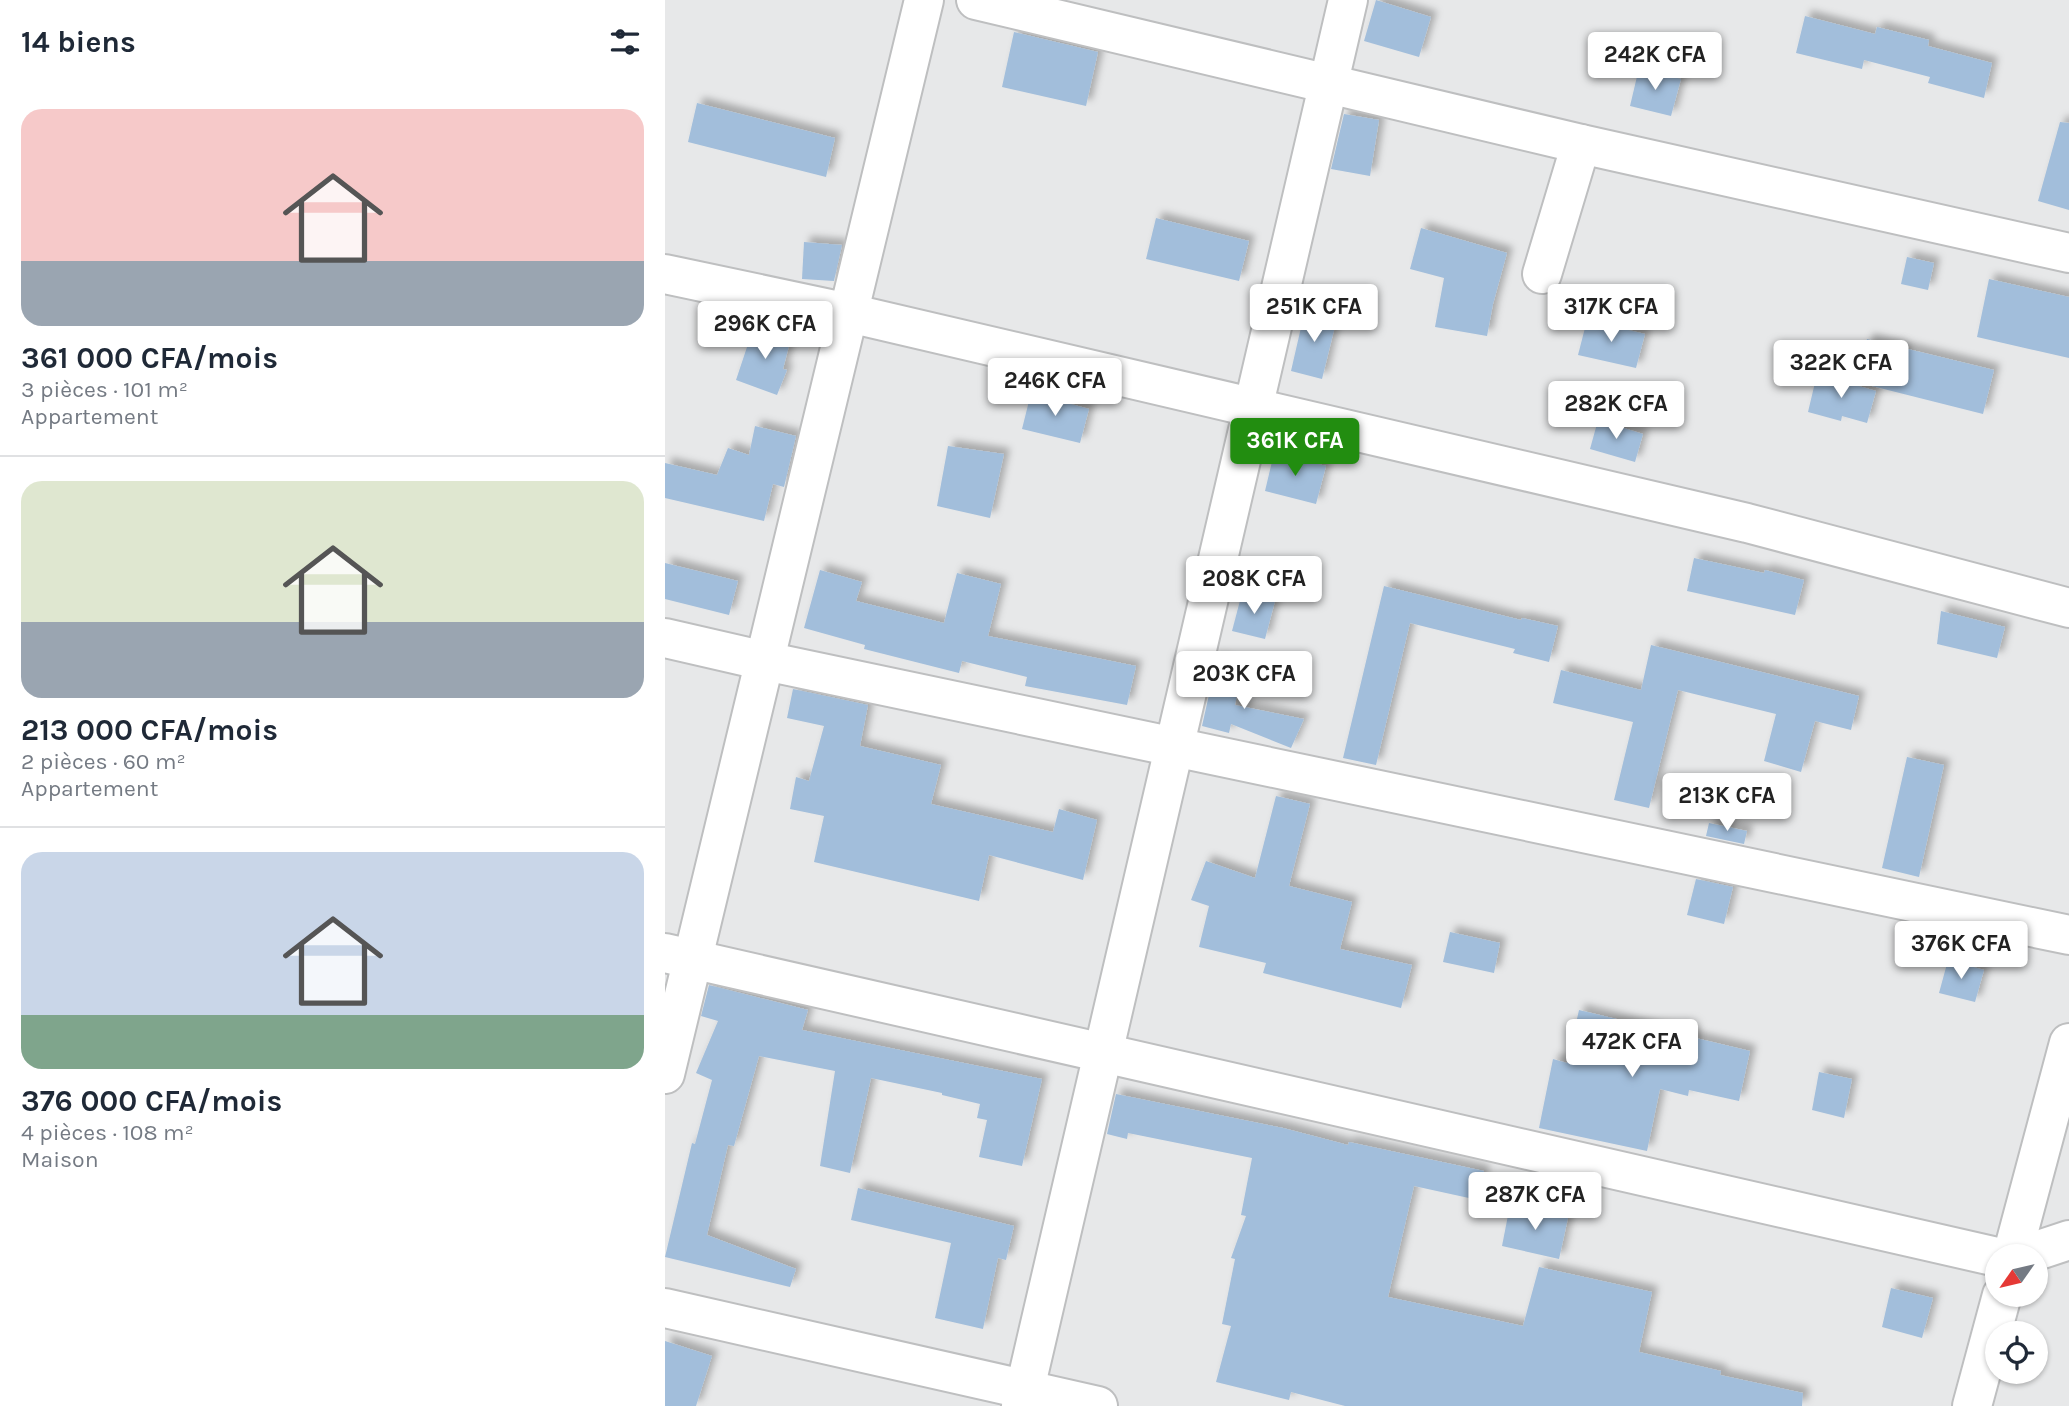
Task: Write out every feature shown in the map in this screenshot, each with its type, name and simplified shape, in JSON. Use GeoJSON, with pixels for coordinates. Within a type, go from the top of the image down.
{"type":"FeatureCollection","features":[{"type":"Feature","properties":{"kind":"street"},"geometry":{"type":"LineString","coordinates":[[665,1074],[679,956],[765,661],[924,0]]}},
{"type":"Feature","properties":{"kind":"street"},"geometry":{"type":"LineString","coordinates":[[976,0],[1580,145],[2069,253]]}},
{"type":"Feature","properties":{"kind":"street"},"geometry":{"type":"LineString","coordinates":[[1023,1398],[1348,0]]}},
{"type":"Feature","properties":{"kind":"street"},"geometry":{"type":"LineString","coordinates":[[1542,274],[1580,145]]}},
{"type":"Feature","properties":{"kind":"street"},"geometry":{"type":"LineString","coordinates":[[665,274],[849,313],[1747,523],[2069,608]]}},
{"type":"Feature","properties":{"kind":"street"},"geometry":{"type":"LineString","coordinates":[[665,638],[2069,935]]}},
{"type":"Feature","properties":{"kind":"street"},"geometry":{"type":"LineString","coordinates":[[679,956],[1985,1254]]}},
{"type":"Feature","properties":{"kind":"street"},"geometry":{"type":"LineString","coordinates":[[2015,1244],[2069,1043]]}},
{"type":"Feature","properties":{"kind":"street"},"geometry":{"type":"LineString","coordinates":[[2048,1247],[2069,1240]]}},
{"type":"Feature","properties":{"kind":"street"},"geometry":{"type":"LineString","coordinates":[[1972,1406],[1999,1307]]}},
{"type":"Feature","properties":{"kind":"street"},"geometry":{"type":"LineString","coordinates":[[665,1308],[1023,1398],[1098,1406]]}},
{"type":"Feature","properties":{"kind":"building"},"geometry":{"type":"Polygon","coordinates":[[[1376,0],[1431,17],[1419,57],[1364,41],[1376,0]]]}},
{"type":"Feature","properties":{"kind":"building"},"geometry":{"type":"Polygon","coordinates":[[[1805,16],[1875,34],[1877,27],[1929,40],[1928,46],[1992,63],[1984,98],[1928,83],[1930,77],[1864,60],[1862,69],[1796,53],[1805,16]]]}},
{"type":"Feature","properties":{"kind":"building"},"geometry":{"type":"Polygon","coordinates":[[[1014,32],[1098,52],[1086,106],[1002,87],[1014,32]]]}},
{"type":"Feature","properties":{"kind":"building"},"geometry":{"type":"Polygon","coordinates":[[[1639,68],[1681,79],[1671,116],[1630,106],[1639,68]]]}},
{"type":"Feature","properties":{"kind":"building"},"geometry":{"type":"Polygon","coordinates":[[[697,103],[835,138],[826,177],[688,142],[697,103]]]}},
{"type":"Feature","properties":{"kind":"building"},"geometry":{"type":"Polygon","coordinates":[[[1344,114],[1379,120],[1370,176],[1331,169],[1344,114]]]}},
{"type":"Feature","properties":{"kind":"building"},"geometry":{"type":"Polygon","coordinates":[[[2060,122],[2069,123],[2069,210],[2038,201],[2060,122]]]}},
{"type":"Feature","properties":{"kind":"building"},"geometry":{"type":"Polygon","coordinates":[[[1156,218],[1249,241],[1239,281],[1146,259],[1156,218]]]}},
{"type":"Feature","properties":{"kind":"building"},"geometry":{"type":"Polygon","coordinates":[[[1421,228],[1507,253],[1487,336],[1435,327],[1444,278],[1410,269],[1421,228]]]}},
{"type":"Feature","properties":{"kind":"building"},"geometry":{"type":"Polygon","coordinates":[[[804,242],[842,245],[834,281],[802,279],[804,242]]]}},
{"type":"Feature","properties":{"kind":"building"},"geometry":{"type":"Polygon","coordinates":[[[1907,257],[1934,263],[1928,290],[1901,284],[1907,257]]]}},
{"type":"Feature","properties":{"kind":"building"},"geometry":{"type":"Polygon","coordinates":[[[1989,279],[2069,297],[2069,358],[1977,337],[1989,279]]]}},
{"type":"Feature","properties":{"kind":"building"},"geometry":{"type":"Polygon","coordinates":[[[1305,310],[1337,318],[1322,379],[1291,371],[1305,310]]]}},
{"type":"Feature","properties":{"kind":"building"},"geometry":{"type":"Polygon","coordinates":[[[1587,320],[1645,334],[1636,368],[1578,355],[1587,320]]]}},
{"type":"Feature","properties":{"kind":"building"},"geometry":{"type":"Polygon","coordinates":[[[753,329],[791,338],[783,369],[787,370],[777,395],[736,380],[753,329]]]}},
{"type":"Feature","properties":{"kind":"building"},"geometry":{"type":"Polygon","coordinates":[[[1867,339],[1994,370],[1983,414],[1856,382],[1867,339]]]}},
{"type":"Feature","properties":{"kind":"building"},"geometry":{"type":"Polygon","coordinates":[[[1817,374],[1876,391],[1867,423],[1842,416],[1841,421],[1808,412],[1817,374]]]}},
{"type":"Feature","properties":{"kind":"building"},"geometry":{"type":"Polygon","coordinates":[[[1031,393],[1089,409],[1080,443],[1022,429],[1031,393]]]}},
{"type":"Feature","properties":{"kind":"building"},"geometry":{"type":"Polygon","coordinates":[[[1598,420],[1643,434],[1635,462],[1590,449],[1598,420]]]}},
{"type":"Feature","properties":{"kind":"building"},"geometry":{"type":"Polygon","coordinates":[[[755,426],[796,436],[784,487],[773,484],[764,521],[665,498],[665,463],[717,475],[728,448],[749,455],[755,426]]]}},
{"type":"Feature","properties":{"kind":"building"},"geometry":{"type":"Polygon","coordinates":[[[948,446],[1004,454],[990,518],[937,506],[948,446]]]}},
{"type":"Feature","properties":{"kind":"building"},"geometry":{"type":"Polygon","coordinates":[[[1274,453],[1326,466],[1316,504],[1265,491],[1274,453]]]}},
{"type":"Feature","properties":{"kind":"building"},"geometry":{"type":"Polygon","coordinates":[[[1694,558],[1764,573],[1765,570],[1804,580],[1795,615],[1687,591],[1694,558]]]}},
{"type":"Feature","properties":{"kind":"building"},"geometry":{"type":"Polygon","coordinates":[[[665,563],[738,581],[729,615],[665,599],[665,563]]]}},
{"type":"Feature","properties":{"kind":"building"},"geometry":{"type":"Polygon","coordinates":[[[820,570],[862,582],[856,601],[944,623],[957,573],[1001,584],[988,636],[1136,666],[1127,705],[1025,686],[1027,677],[962,661],[959,673],[864,649],[865,645],[804,628],[820,570]]]}},
{"type":"Feature","properties":{"kind":"building"},"geometry":{"type":"Polygon","coordinates":[[[1384,586],[1521,620],[1522,618],[1558,626],[1549,662],[1513,653],[1515,649],[1410,623],[1376,765],[1343,758],[1384,586]]]}},
{"type":"Feature","properties":{"kind":"building"},"geometry":{"type":"Polygon","coordinates":[[[1242,593],[1275,601],[1265,639],[1232,631],[1242,593]]]}},
{"type":"Feature","properties":{"kind":"building"},"geometry":{"type":"Polygon","coordinates":[[[1941,611],[2005,627],[1997,658],[1937,644],[1941,611]]]}},
{"type":"Feature","properties":{"kind":"building"},"geometry":{"type":"Polygon","coordinates":[[[1651,645],[1859,696],[1851,730],[1815,721],[1801,772],[1764,761],[1776,714],[1678,690],[1649,808],[1614,800],[1633,722],[1553,703],[1561,670],[1641,690],[1651,645]]]}},
{"type":"Feature","properties":{"kind":"building"},"geometry":{"type":"Polygon","coordinates":[[[1217,659],[1241,672],[1235,705],[1304,719],[1291,748],[1231,724],[1229,733],[1202,726],[1217,659]]]}},
{"type":"Feature","properties":{"kind":"building"},"geometry":{"type":"Polygon","coordinates":[[[793,689],[868,705],[860,746],[941,765],[931,804],[1053,832],[1059,809],[1097,820],[1083,880],[989,855],[979,901],[814,862],[824,816],[790,809],[796,777],[809,781],[824,726],[787,718],[793,689]]]}},
{"type":"Feature","properties":{"kind":"building"},"geometry":{"type":"Polygon","coordinates":[[[1907,757],[1944,765],[1919,877],[1882,868],[1907,757]]]}},
{"type":"Feature","properties":{"kind":"building"},"geometry":{"type":"Polygon","coordinates":[[[1276,796],[1310,804],[1289,886],[1352,902],[1340,949],[1412,965],[1401,1008],[1263,973],[1266,963],[1199,947],[1209,906],[1191,900],[1206,861],[1255,878],[1276,796]]]}},
{"type":"Feature","properties":{"kind":"building"},"geometry":{"type":"Polygon","coordinates":[[[1709,823],[1747,831],[1744,844],[1706,836],[1709,823]]]}},
{"type":"Feature","properties":{"kind":"building"},"geometry":{"type":"Polygon","coordinates":[[[1696,879],[1733,887],[1724,924],[1687,915],[1696,879]]]}},
{"type":"Feature","properties":{"kind":"building"},"geometry":{"type":"Polygon","coordinates":[[[1450,932],[1500,943],[1494,973],[1443,962],[1450,932]]]}},
{"type":"Feature","properties":{"kind":"building"},"geometry":{"type":"Polygon","coordinates":[[[1948,960],[1984,970],[1975,1002],[1939,993],[1948,960]]]}},
{"type":"Feature","properties":{"kind":"building"},"geometry":{"type":"Polygon","coordinates":[[[709,985],[808,1010],[802,1030],[1042,1079],[1022,1166],[979,1157],[987,1120],[977,1118],[980,1104],[871,1078],[850,1173],[820,1166],[835,1071],[759,1056],[734,1146],[728,1145],[707,1235],[796,1269],[790,1287],[665,1257],[692,1143],[695,1144],[712,1080],[696,1073],[718,1021],[701,1016],[709,985]]]}},
{"type":"Feature","properties":{"kind":"building"},"geometry":{"type":"Polygon","coordinates":[[[1579,1010],[1750,1051],[1739,1101],[1689,1090],[1688,1096],[1660,1089],[1647,1151],[1539,1128],[1553,1059],[1567,1063],[1579,1010]]]}},
{"type":"Feature","properties":{"kind":"building"},"geometry":{"type":"Polygon","coordinates":[[[1819,1072],[1852,1079],[1844,1118],[1812,1110],[1819,1072]]]}},
{"type":"Feature","properties":{"kind":"building"},"geometry":{"type":"Polygon","coordinates":[[[1116,1094],[1283,1128],[1348,1145],[1349,1142],[1484,1171],[1478,1200],[1414,1186],[1388,1297],[1523,1326],[1539,1267],[1652,1292],[1639,1352],[1721,1371],[1720,1375],[1803,1393],[1802,1406],[1345,1406],[1291,1392],[1289,1400],[1216,1382],[1231,1326],[1222,1324],[1235,1259],[1231,1258],[1246,1216],[1241,1215],[1252,1158],[1128,1133],[1127,1139],[1107,1134],[1116,1094]]]}},
{"type":"Feature","properties":{"kind":"building"},"geometry":{"type":"Polygon","coordinates":[[[858,1188],[1014,1226],[1006,1260],[998,1258],[983,1329],[935,1318],[951,1243],[851,1220],[858,1188]]]}},
{"type":"Feature","properties":{"kind":"building"},"geometry":{"type":"Polygon","coordinates":[[[1510,1205],[1568,1218],[1559,1259],[1502,1246],[1510,1205]]]}},
{"type":"Feature","properties":{"kind":"building"},"geometry":{"type":"Polygon","coordinates":[[[1891,1288],[1933,1298],[1922,1338],[1882,1327],[1891,1288]]]}},
{"type":"Feature","properties":{"kind":"building"},"geometry":{"type":"Polygon","coordinates":[[[665,1341],[712,1356],[696,1406],[665,1406],[665,1341]]]}}]}
